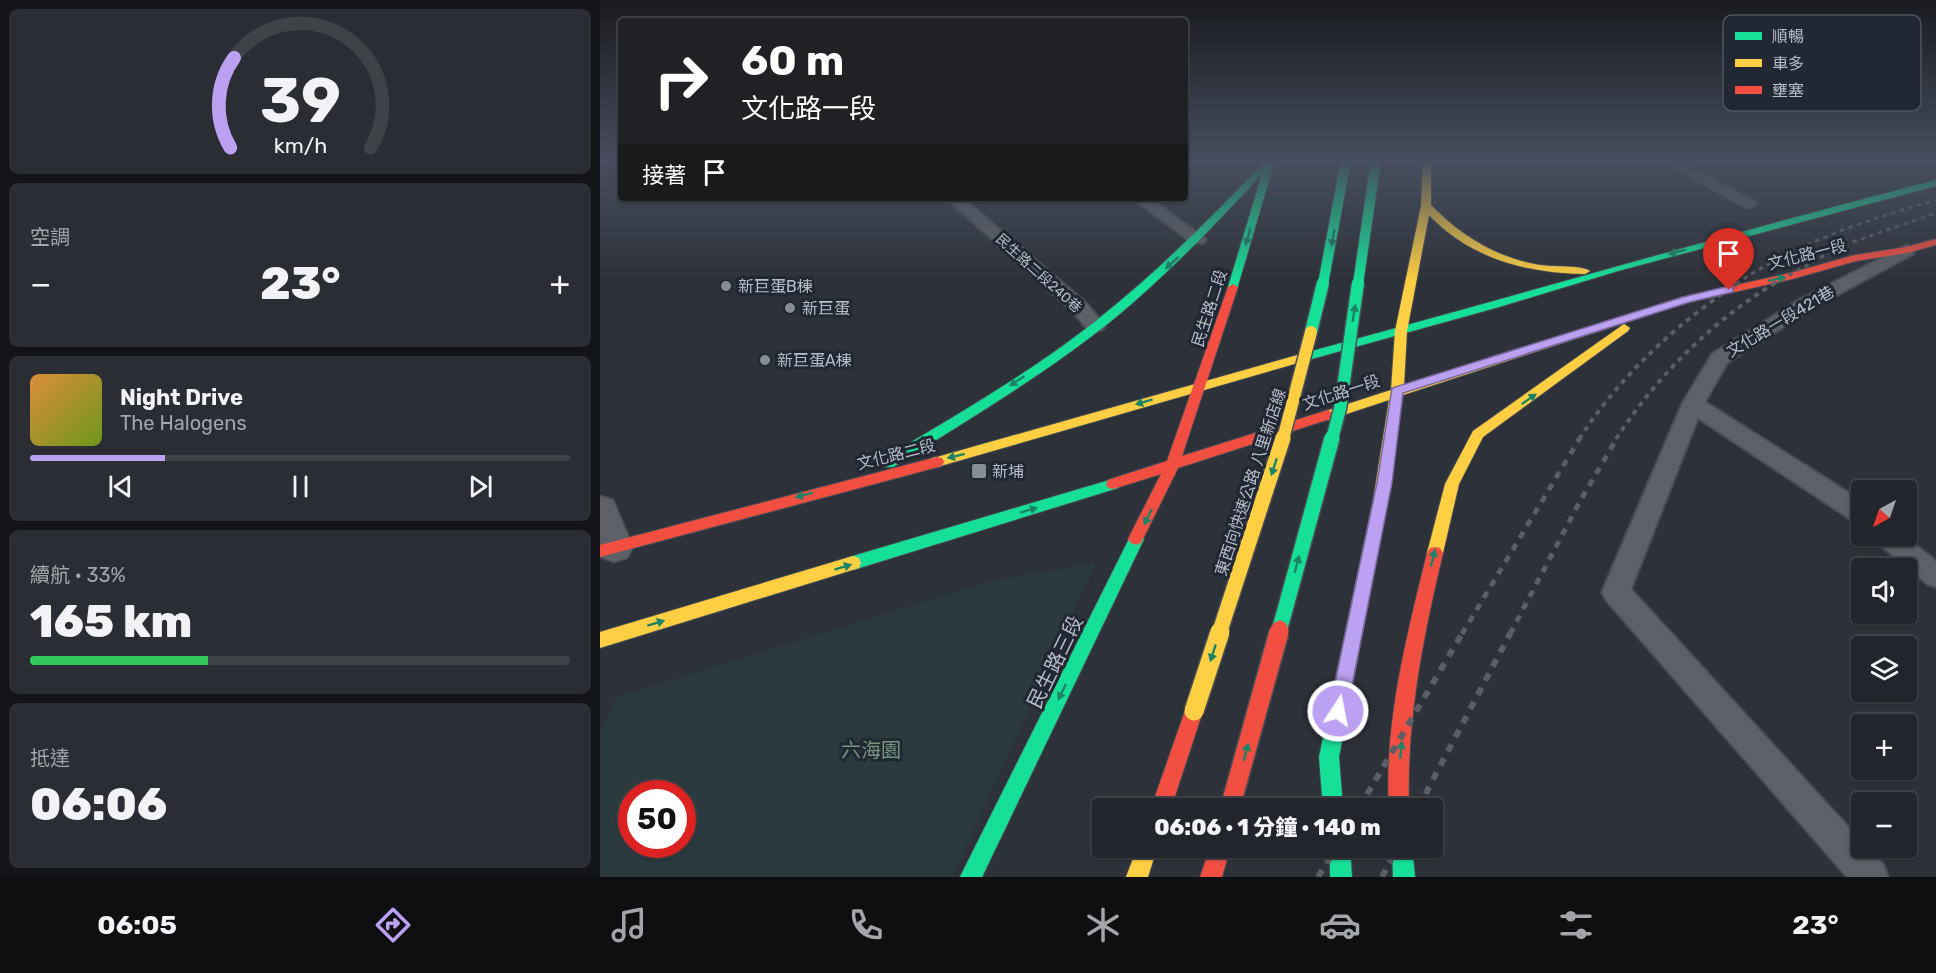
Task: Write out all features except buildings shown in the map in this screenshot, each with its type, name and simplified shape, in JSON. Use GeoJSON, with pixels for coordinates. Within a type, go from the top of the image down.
{"type":"FeatureCollection","features":[{"type":"Feature","properties":{"kind":"main road"},"geometry":{"type":"LineString","coordinates":[[861,480],[989,399],[1095,326],[1138,293],[1198,239],[1233,201]]}},
{"type":"Feature","properties":{"kind":"main road","name":"民生路二段"},"geometry":{"type":"LineString","coordinates":[[1173,464],[1217,341],[1259,201]]}},
{"type":"Feature","properties":{"kind":"main road","name":"東西向快速公路 八里新店線"},"geometry":{"type":"LineString","coordinates":[[1164,798],[1293,408],[1330,254],[1339,201]]}},
{"type":"Feature","properties":{"kind":"main road"},"geometry":{"type":"LineString","coordinates":[[1233,798],[1340,409],[1370,201]]}},
{"type":"Feature","properties":{"kind":"main road"},"geometry":{"type":"LineString","coordinates":[[1332,798],[1329,757],[1384,483],[1397,391],[1401,331],[1426,201]]}},
{"type":"Feature","properties":{"kind":"main road"},"geometry":{"type":"LineString","coordinates":[[1200,385],[1401,331],[1614,269],[1869,201]]}},
{"type":"Feature","properties":{"kind":"main road"},"geometry":{"type":"LineString","coordinates":[[1426,206],[1439,224],[1462,242],[1495,257],[1520,265],[1576,272],[1614,269]]}},
{"type":"Feature","properties":{"kind":"main road","name":"文化路一段"},"geometry":{"type":"LineString","coordinates":[[1173,464],[1687,299],[1792,276],[1855,258],[1907,250],[1936,242]]}},
{"type":"Feature","properties":{"kind":"main road"},"geometry":{"type":"LineString","coordinates":[[1399,798],[1398,781],[1412,647],[1452,484],[1478,434],[1567,372],[1639,315]]}},
{"type":"Feature","properties":{"kind":"main road","name":"文化路二段"},"geometry":{"type":"LineString","coordinates":[[607,549],[1019,440],[1200,385]]}},
{"type":"Feature","properties":{"kind":"main road"},"geometry":{"type":"LineString","coordinates":[[600,640],[1173,464]]}},
{"type":"Feature","properties":{"kind":"main road","name":"民生路三段"},"geometry":{"type":"LineString","coordinates":[[971,877],[1173,464]]}},
{"type":"Feature","properties":{"kind":"main road"},"geometry":{"type":"LineString","coordinates":[[1137,877],[1144,858]]}},
{"type":"Feature","properties":{"kind":"main road"},"geometry":{"type":"LineString","coordinates":[[1212,877],[1217,858]]}},
{"type":"Feature","properties":{"kind":"main road"},"geometry":{"type":"LineString","coordinates":[[1340,858],[1341,877]]}},
{"type":"Feature","properties":{"kind":"main road"},"geometry":{"type":"LineString","coordinates":[[1403,858],[1404,877]]}},
{"type":"Feature","properties":{"kind":"street"},"geometry":{"type":"LineString","coordinates":[[600,510],[607,549]]}},
{"type":"Feature","properties":{"kind":"lane","name":"民生路二段240巷"},"geometry":{"type":"LineString","coordinates":[[957,201],[1080,308],[1095,326]]}},
{"type":"Feature","properties":{"kind":"lane"},"geometry":{"type":"LineString","coordinates":[[1144,201],[1198,239]]}},
{"type":"Feature","properties":{"kind":"lane"},"geometry":{"type":"LineString","coordinates":[[1745,201],[1749,203]]}},
{"type":"Feature","properties":{"kind":"lane","name":"文化路一段421巷"},"geometry":{"type":"LineString","coordinates":[[1870,877],[1616,592],[1693,404],[1719,359],[1806,304],[1907,250]]}},
{"type":"Feature","properties":{"kind":"lane"},"geometry":{"type":"LineString","coordinates":[[1693,404],[1751,439],[1851,507]]}},
{"type":"Feature","properties":{"kind":"lane"},"geometry":{"type":"LineString","coordinates":[[1899,546],[1936,576]]}},
{"type":"Feature","properties":{"kind":"green space","name":"六海園"},"geometry":{"type":"Polygon","coordinates":[[[1096,563],[952,877],[600,877],[600,732],[616,697],[994,580],[1096,563]]]}},
{"type":"Feature","properties":{"kind":"railway"},"geometry":{"type":"LineString","coordinates":[[1736,284],[1783,256],[1832,234],[1933,201]]}},
{"type":"Feature","properties":{"kind":"railway"},"geometry":{"type":"LineString","coordinates":[[1773,284],[1844,245],[1936,213]]}},
{"type":"Feature","properties":{"kind":"railway"},"geometry":{"type":"LineString","coordinates":[[1579,439],[1613,394],[1651,353],[1692,316],[1738,283]]}},
{"type":"Feature","properties":{"kind":"railway"},"geometry":{"type":"LineString","coordinates":[[1616,439],[1649,394],[1687,352],[1729,315],[1775,283]]}},
{"type":"Feature","properties":{"kind":"railway"},"geometry":{"type":"LineString","coordinates":[[1462,634],[1580,438]]}},
{"type":"Feature","properties":{"kind":"railway"},"geometry":{"type":"LineString","coordinates":[[1510,634],[1579,503],[1617,438]]}},
{"type":"Feature","properties":{"kind":"railway"},"geometry":{"type":"LineString","coordinates":[[1365,798],[1463,632]]}},
{"type":"Feature","properties":{"kind":"railway"},"geometry":{"type":"LineString","coordinates":[[1423,798],[1511,632]]}},
{"type":"Feature","properties":{"kind":"railway"},"geometry":{"type":"LineString","coordinates":[[1318,877],[1330,858]]}},
{"type":"Feature","properties":{"kind":"railway"},"geometry":{"type":"LineString","coordinates":[[1382,877],[1392,858]]}},
{"type":"Feature","properties":{"kind":"traffic: fast"},"geometry":{"type":"LineString","coordinates":[[888,463],[1030,374],[1085,336],[1174,260],[1231,201]]}},
{"type":"Feature","properties":{"kind":"traffic: fast"},"geometry":{"type":"LineString","coordinates":[[1233,287],[1259,201]]}},
{"type":"Feature","properties":{"kind":"traffic: fast"},"geometry":{"type":"LineString","coordinates":[[1311,332],[1330,254],[1339,201]]}},
{"type":"Feature","properties":{"kind":"traffic: fast"},"geometry":{"type":"LineString","coordinates":[[1280,628],[1340,409],[1370,201]]}},
{"type":"Feature","properties":{"kind":"traffic: fast"},"geometry":{"type":"LineString","coordinates":[[1301,358],[1495,305],[1614,269],[1869,201]]}},
{"type":"Feature","properties":{"kind":"traffic: fast"},"geometry":{"type":"LineString","coordinates":[[853,563],[1113,484]]}},
{"type":"Feature","properties":{"kind":"traffic: fast"},"geometry":{"type":"LineString","coordinates":[[1332,798],[1329,757],[1380,501]]}},
{"type":"Feature","properties":{"kind":"traffic: fast"},"geometry":{"type":"LineString","coordinates":[[971,877],[1136,539]]}},
{"type":"Feature","properties":{"kind":"traffic: fast"},"geometry":{"type":"LineString","coordinates":[[1340,858],[1341,877]]}},
{"type":"Feature","properties":{"kind":"traffic: fast"},"geometry":{"type":"LineString","coordinates":[[1403,858],[1404,877]]}},
{"type":"Feature","properties":{"kind":"traffic: slow"},"geometry":{"type":"LineString","coordinates":[[1380,501],[1397,391],[1401,331],[1426,201]]}},
{"type":"Feature","properties":{"kind":"traffic: slow"},"geometry":{"type":"LineString","coordinates":[[1426,206],[1459,237],[1498,257],[1540,268],[1585,271]]}},
{"type":"Feature","properties":{"kind":"traffic: slow"},"geometry":{"type":"LineString","coordinates":[[1328,415],[1650,311]]}},
{"type":"Feature","properties":{"kind":"traffic: slow"},"geometry":{"type":"LineString","coordinates":[[1435,553],[1452,484],[1478,434],[1624,328]]}},
{"type":"Feature","properties":{"kind":"traffic: slow"},"geometry":{"type":"LineString","coordinates":[[1194,711],[1293,408],[1311,332]]}},
{"type":"Feature","properties":{"kind":"traffic: slow"},"geometry":{"type":"LineString","coordinates":[[937,462],[1301,358]]}},
{"type":"Feature","properties":{"kind":"traffic: slow"},"geometry":{"type":"LineString","coordinates":[[600,640],[853,563]]}},
{"type":"Feature","properties":{"kind":"traffic: slow"},"geometry":{"type":"LineString","coordinates":[[1137,877],[1144,858]]}},
{"type":"Feature","properties":{"kind":"traffic: jam"},"geometry":{"type":"LineString","coordinates":[[1650,311],[1687,299],[1792,276],[1855,258],[1907,250],[1936,242]]}},
{"type":"Feature","properties":{"kind":"traffic: jam"},"geometry":{"type":"LineString","coordinates":[[1136,539],[1173,464],[1233,287]]}},
{"type":"Feature","properties":{"kind":"traffic: jam"},"geometry":{"type":"LineString","coordinates":[[1113,484],[1328,415]]}},
{"type":"Feature","properties":{"kind":"traffic: jam"},"geometry":{"type":"LineString","coordinates":[[600,551],[937,462]]}},
{"type":"Feature","properties":{"kind":"traffic: jam"},"geometry":{"type":"LineString","coordinates":[[1399,798],[1399,745],[1403,713],[1414,647],[1435,553]]}},
{"type":"Feature","properties":{"kind":"traffic: jam"},"geometry":{"type":"LineString","coordinates":[[1233,798],[1280,628]]}},
{"type":"Feature","properties":{"kind":"traffic: jam"},"geometry":{"type":"LineString","coordinates":[[1164,798],[1194,711]]}},
{"type":"Feature","properties":{"kind":"traffic: jam"},"geometry":{"type":"LineString","coordinates":[[1211,877],[1217,858]]}},
{"type":"Feature","properties":{"kind":"place","name":"新巨蛋B棟"},"geometry":{"type":"Point","coordinates":[726,286]}},
{"type":"Feature","properties":{"kind":"place","name":"新巨蛋"},"geometry":{"type":"Point","coordinates":[790,308]}},
{"type":"Feature","properties":{"kind":"place","name":"新巨蛋A棟"},"geometry":{"type":"Point","coordinates":[765,360]}},
{"type":"Feature","properties":{"kind":"place","name":"新埔"},"geometry":{"type":"Point","coordinates":[979,471]}},
{"type":"Feature","properties":{"kind":"route"},"geometry":{"type":"LineString","coordinates":[[1338,711],[1384,483],[1397,391],[1687,299],[1729,290]]}}]}
